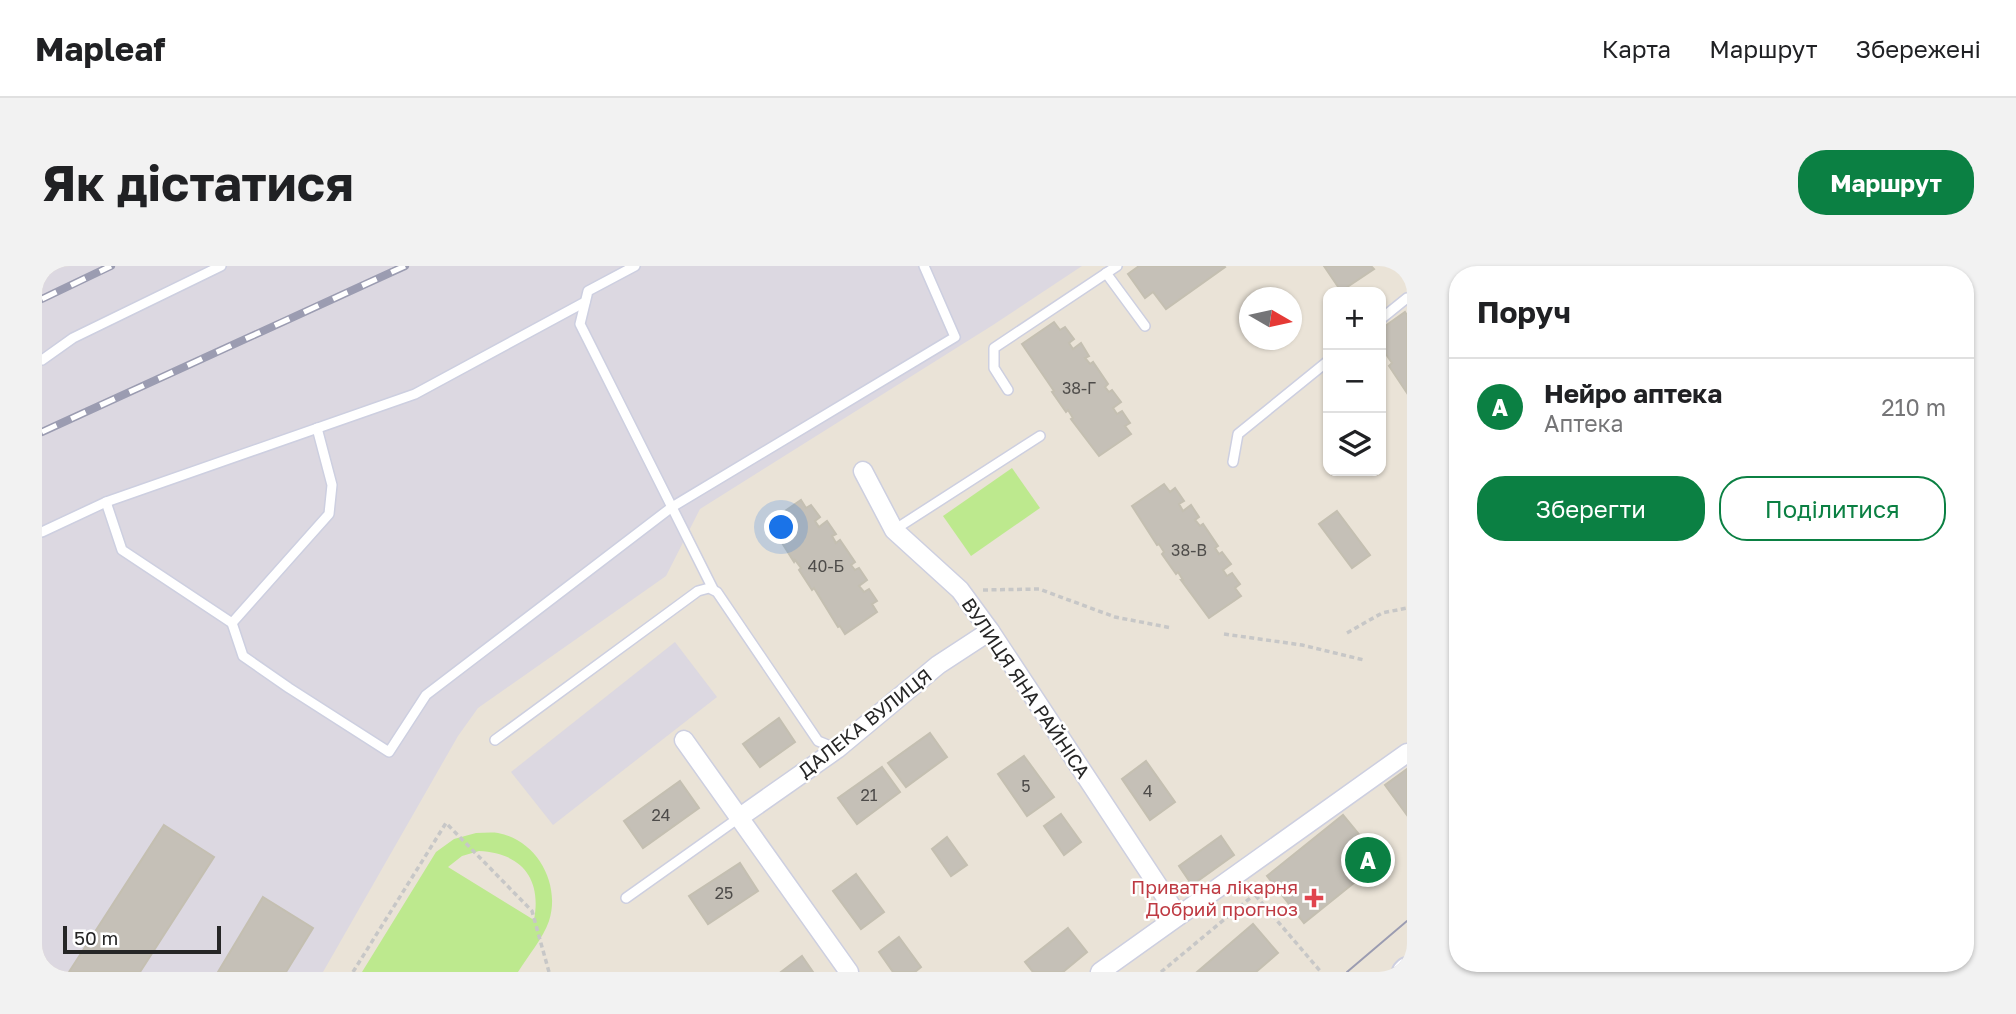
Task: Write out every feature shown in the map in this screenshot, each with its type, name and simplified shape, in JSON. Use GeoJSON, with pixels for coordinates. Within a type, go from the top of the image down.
{"type":"FeatureCollection","features":[{"type":"Feature","properties":{"kind":"street","name":"ВУЛИЦЯ ЯНА РАЙНІСА"},"geometry":{"type":"LineString","coordinates":[[863,471],[894,530],[960,590],[990,631],[1178,916]]}},
{"type":"Feature","properties":{"kind":"street","name":"ДАЛЕКА ВУЛИЦЯ"},"geometry":{"type":"LineString","coordinates":[[740,817],[837,749],[938,665],[990,631]]}},
{"type":"Feature","properties":{"kind":"street"},"geometry":{"type":"LineString","coordinates":[[684,740],[849,972]]}},
{"type":"Feature","properties":{"kind":"street"},"geometry":{"type":"LineString","coordinates":[[1100,972],[1407,753]]}},
{"type":"Feature","properties":{"kind":"lane"},"geometry":{"type":"LineString","coordinates":[[42,360],[73,338],[221,266]]}},
{"type":"Feature","properties":{"kind":"lane"},"geometry":{"type":"LineString","coordinates":[[635,266],[587,290],[580,324],[713,589],[818,741],[837,749]]}},
{"type":"Feature","properties":{"kind":"lane"},"geometry":{"type":"LineString","coordinates":[[106,502],[122,550],[232,623],[243,656],[390,752],[426,695],[672,507],[955,337],[924,266]]}},
{"type":"Feature","properties":{"kind":"lane"},"geometry":{"type":"LineString","coordinates":[[1008,390],[994,368],[995,348],[1117,266]]}},
{"type":"Feature","properties":{"kind":"lane"},"geometry":{"type":"LineString","coordinates":[[1106,274],[1145,326]]}},
{"type":"Feature","properties":{"kind":"lane"},"geometry":{"type":"LineString","coordinates":[[1386,315],[1407,298]]}},
{"type":"Feature","properties":{"kind":"lane"},"geometry":{"type":"LineString","coordinates":[[42,532],[106,502],[415,394],[585,302]]}},
{"type":"Feature","properties":{"kind":"lane"},"geometry":{"type":"LineString","coordinates":[[1233,462],[1238,434],[1323,365]]}},
{"type":"Feature","properties":{"kind":"lane"},"geometry":{"type":"LineString","coordinates":[[232,623],[328,514],[332,485],[317,428]]}},
{"type":"Feature","properties":{"kind":"lane"},"geometry":{"type":"LineString","coordinates":[[894,530],[1040,436]]}},
{"type":"Feature","properties":{"kind":"lane"},"geometry":{"type":"LineString","coordinates":[[495,740],[698,591],[713,589]]}},
{"type":"Feature","properties":{"kind":"lane"},"geometry":{"type":"LineString","coordinates":[[626,898],[740,817]]}},
{"type":"Feature","properties":{"kind":"path"},"geometry":{"type":"LineString","coordinates":[[960,590],[1040,589],[1115,617],[1172,628]]}},
{"type":"Feature","properties":{"kind":"path"},"geometry":{"type":"LineString","coordinates":[[1347,633],[1382,613],[1407,608]]}},
{"type":"Feature","properties":{"kind":"path"},"geometry":{"type":"LineString","coordinates":[[1224,634],[1302,645],[1364,660]]}},
{"type":"Feature","properties":{"kind":"path"},"geometry":{"type":"LineString","coordinates":[[353,972],[446,822],[532,911],[550,972]]}},
{"type":"Feature","properties":{"kind":"path"},"geometry":{"type":"LineString","coordinates":[[1237,874],[1321,972]]}},
{"type":"Feature","properties":{"kind":"path"},"geometry":{"type":"LineString","coordinates":[[1161,972],[1255,894]]}},
{"type":"Feature","properties":{"kind":"shaded area"},"geometry":{"type":"Polygon","coordinates":[[[42,266],[1082,266],[700,509],[666,576],[478,708],[458,736],[323,972],[42,972],[42,266]]]}},
{"type":"Feature","properties":{"kind":"shaded area"},"geometry":{"type":"Polygon","coordinates":[[[675,642],[717,697],[553,825],[511,772],[675,642]]]}},
{"type":"Feature","properties":{"kind":"green space"},"geometry":{"type":"Polygon","coordinates":[[[1012,468],[1040,508],[971,556],[943,516],[1012,468]]]}},
{"type":"Feature","properties":{"kind":"green space"},"geometry":{"type":"Polygon","coordinates":[[[476,833],[498,833],[512,837],[524,844],[543,866],[552,893],[549,921],[518,972],[362,972],[436,852],[454,839],[476,833]],[[479,851],[462,856],[448,867],[534,920],[536,905],[531,880],[517,863],[494,853],[479,851]]]}},
{"type":"Feature","properties":{"kind":"building"},"geometry":{"type":"Polygon","coordinates":[[[1139,266],[1225,267],[1166,309],[1153,292],[1145,298],[1128,274],[1139,266]]]}},
{"type":"Feature","properties":{"kind":"building"},"geometry":{"type":"Polygon","coordinates":[[[1324,266],[1371,266],[1374,269],[1347,287],[1338,287],[1324,266]]]}},
{"type":"Feature","properties":{"kind":"building"},"geometry":{"type":"Polygon","coordinates":[[[1405,312],[1407,315],[1407,393],[1389,366],[1392,363],[1386,354],[1386,325],[1405,312]]]}},
{"type":"Feature","properties":{"kind":"building"},"geometry":{"type":"Polygon","coordinates":[[[1054,322],[1060,330],[1065,327],[1074,339],[1069,343],[1073,349],[1081,343],[1089,356],[1085,358],[1090,364],[1093,362],[1108,384],[1105,387],[1109,392],[1112,390],[1121,402],[1113,408],[1117,414],[1122,411],[1130,423],[1125,426],[1131,434],[1099,456],[1071,419],[1073,418],[1068,410],[1066,412],[1052,392],[1054,391],[1022,344],[1054,322]]]}},
{"type":"Feature","properties":{"kind":"building"},"geometry":{"type":"Polygon","coordinates":[[[1164,484],[1170,492],[1175,488],[1184,501],[1179,504],[1183,511],[1191,505],[1199,517],[1195,520],[1200,526],[1203,524],[1218,546],[1215,548],[1219,554],[1222,552],[1231,564],[1223,570],[1227,576],[1232,573],[1240,584],[1235,588],[1241,596],[1209,618],[1178,572],[1176,574],[1162,554],[1164,552],[1159,544],[1157,545],[1132,506],[1164,484]]]}},
{"type":"Feature","properties":{"kind":"building"},"geometry":{"type":"Polygon","coordinates":[[[801,500],[806,508],[811,505],[820,517],[815,521],[819,527],[827,521],[836,534],[832,536],[836,543],[840,540],[855,562],[851,565],[855,570],[859,568],[867,580],[859,586],[864,592],[869,589],[877,601],[872,604],[877,612],[845,634],[814,588],[812,590],[799,570],[801,568],[795,560],[794,562],[769,522],[801,500]]]}},
{"type":"Feature","properties":{"kind":"building"},"geometry":{"type":"Polygon","coordinates":[[[1337,511],[1370,555],[1352,568],[1319,524],[1337,511]]]}},
{"type":"Feature","properties":{"kind":"building"},"geometry":{"type":"Polygon","coordinates":[[[779,718],[795,742],[760,767],[743,744],[779,718]]]}},
{"type":"Feature","properties":{"kind":"building"},"geometry":{"type":"Polygon","coordinates":[[[930,733],[947,757],[906,787],[888,763],[930,733]]]}},
{"type":"Feature","properties":{"kind":"building"},"geometry":{"type":"Polygon","coordinates":[[[1024,756],[1054,797],[1027,816],[998,774],[1024,756]]]}},
{"type":"Feature","properties":{"kind":"building"},"geometry":{"type":"Polygon","coordinates":[[[1146,761],[1175,802],[1150,820],[1122,779],[1146,761]]]}},
{"type":"Feature","properties":{"kind":"building"},"geometry":{"type":"Polygon","coordinates":[[[882,767],[900,792],[857,824],[838,798],[882,767]]]}},
{"type":"Feature","properties":{"kind":"building"},"geometry":{"type":"Polygon","coordinates":[[[1407,769],[1407,815],[1385,785],[1407,769]]]}},
{"type":"Feature","properties":{"kind":"building"},"geometry":{"type":"Polygon","coordinates":[[[680,781],[699,808],[643,848],[624,821],[680,781]]]}},
{"type":"Feature","properties":{"kind":"building"},"geometry":{"type":"Polygon","coordinates":[[[1061,814],[1081,842],[1064,855],[1044,826],[1061,814]]]}},
{"type":"Feature","properties":{"kind":"building"},"geometry":{"type":"Polygon","coordinates":[[[1343,815],[1381,861],[1304,923],[1267,876],[1343,815]]]}},
{"type":"Feature","properties":{"kind":"building"},"geometry":{"type":"Polygon","coordinates":[[[164,825],[214,857],[140,972],[69,972],[164,825]]]}},
{"type":"Feature","properties":{"kind":"building"},"geometry":{"type":"Polygon","coordinates":[[[1221,836],[1234,855],[1192,885],[1179,866],[1221,836]]]}},
{"type":"Feature","properties":{"kind":"building"},"geometry":{"type":"Polygon","coordinates":[[[947,837],[967,865],[951,876],[932,849],[947,837]]]}},
{"type":"Feature","properties":{"kind":"building"},"geometry":{"type":"Polygon","coordinates":[[[740,863],[758,891],[708,924],[689,896],[740,863]]]}},
{"type":"Feature","properties":{"kind":"building"},"geometry":{"type":"Polygon","coordinates":[[[856,874],[884,912],[861,929],[833,891],[856,874]]]}},
{"type":"Feature","properties":{"kind":"building"},"geometry":{"type":"Polygon","coordinates":[[[263,897],[313,928],[286,972],[218,972],[263,897]]]}},
{"type":"Feature","properties":{"kind":"building"},"geometry":{"type":"Polygon","coordinates":[[[1253,924],[1278,953],[1256,972],[1197,972],[1253,924]]]}},
{"type":"Feature","properties":{"kind":"building"},"geometry":{"type":"Polygon","coordinates":[[[1068,928],[1087,952],[1063,972],[1033,972],[1025,962],[1068,928]]]}},
{"type":"Feature","properties":{"kind":"building"},"geometry":{"type":"Polygon","coordinates":[[[899,937],[921,967],[915,972],[893,972],[879,952],[899,937]]]}},
{"type":"Feature","properties":{"kind":"building"},"geometry":{"type":"Polygon","coordinates":[[[802,956],[813,972],[781,972],[802,956]]]}},
{"type":"Feature","properties":{"kind":"tram line"},"geometry":{"type":"LineString","coordinates":[[1347,972],[1407,921]]}},
{"type":"Feature","properties":{"kind":"railway"},"geometry":{"type":"LineString","coordinates":[[42,299],[111,266]]}},
{"type":"Feature","properties":{"kind":"railway"},"geometry":{"type":"LineString","coordinates":[[42,432],[405,266]]}},
{"type":"Feature","properties":{"kind":"place","name":"Нейро аптека"},"geometry":{"type":"Point","coordinates":[1368,860]}},
{"type":"Feature","properties":{"kind":"place","name":"Приватна лікарня Добрий прогноз"},"geometry":{"type":"Point","coordinates":[1314,898]}}]}
